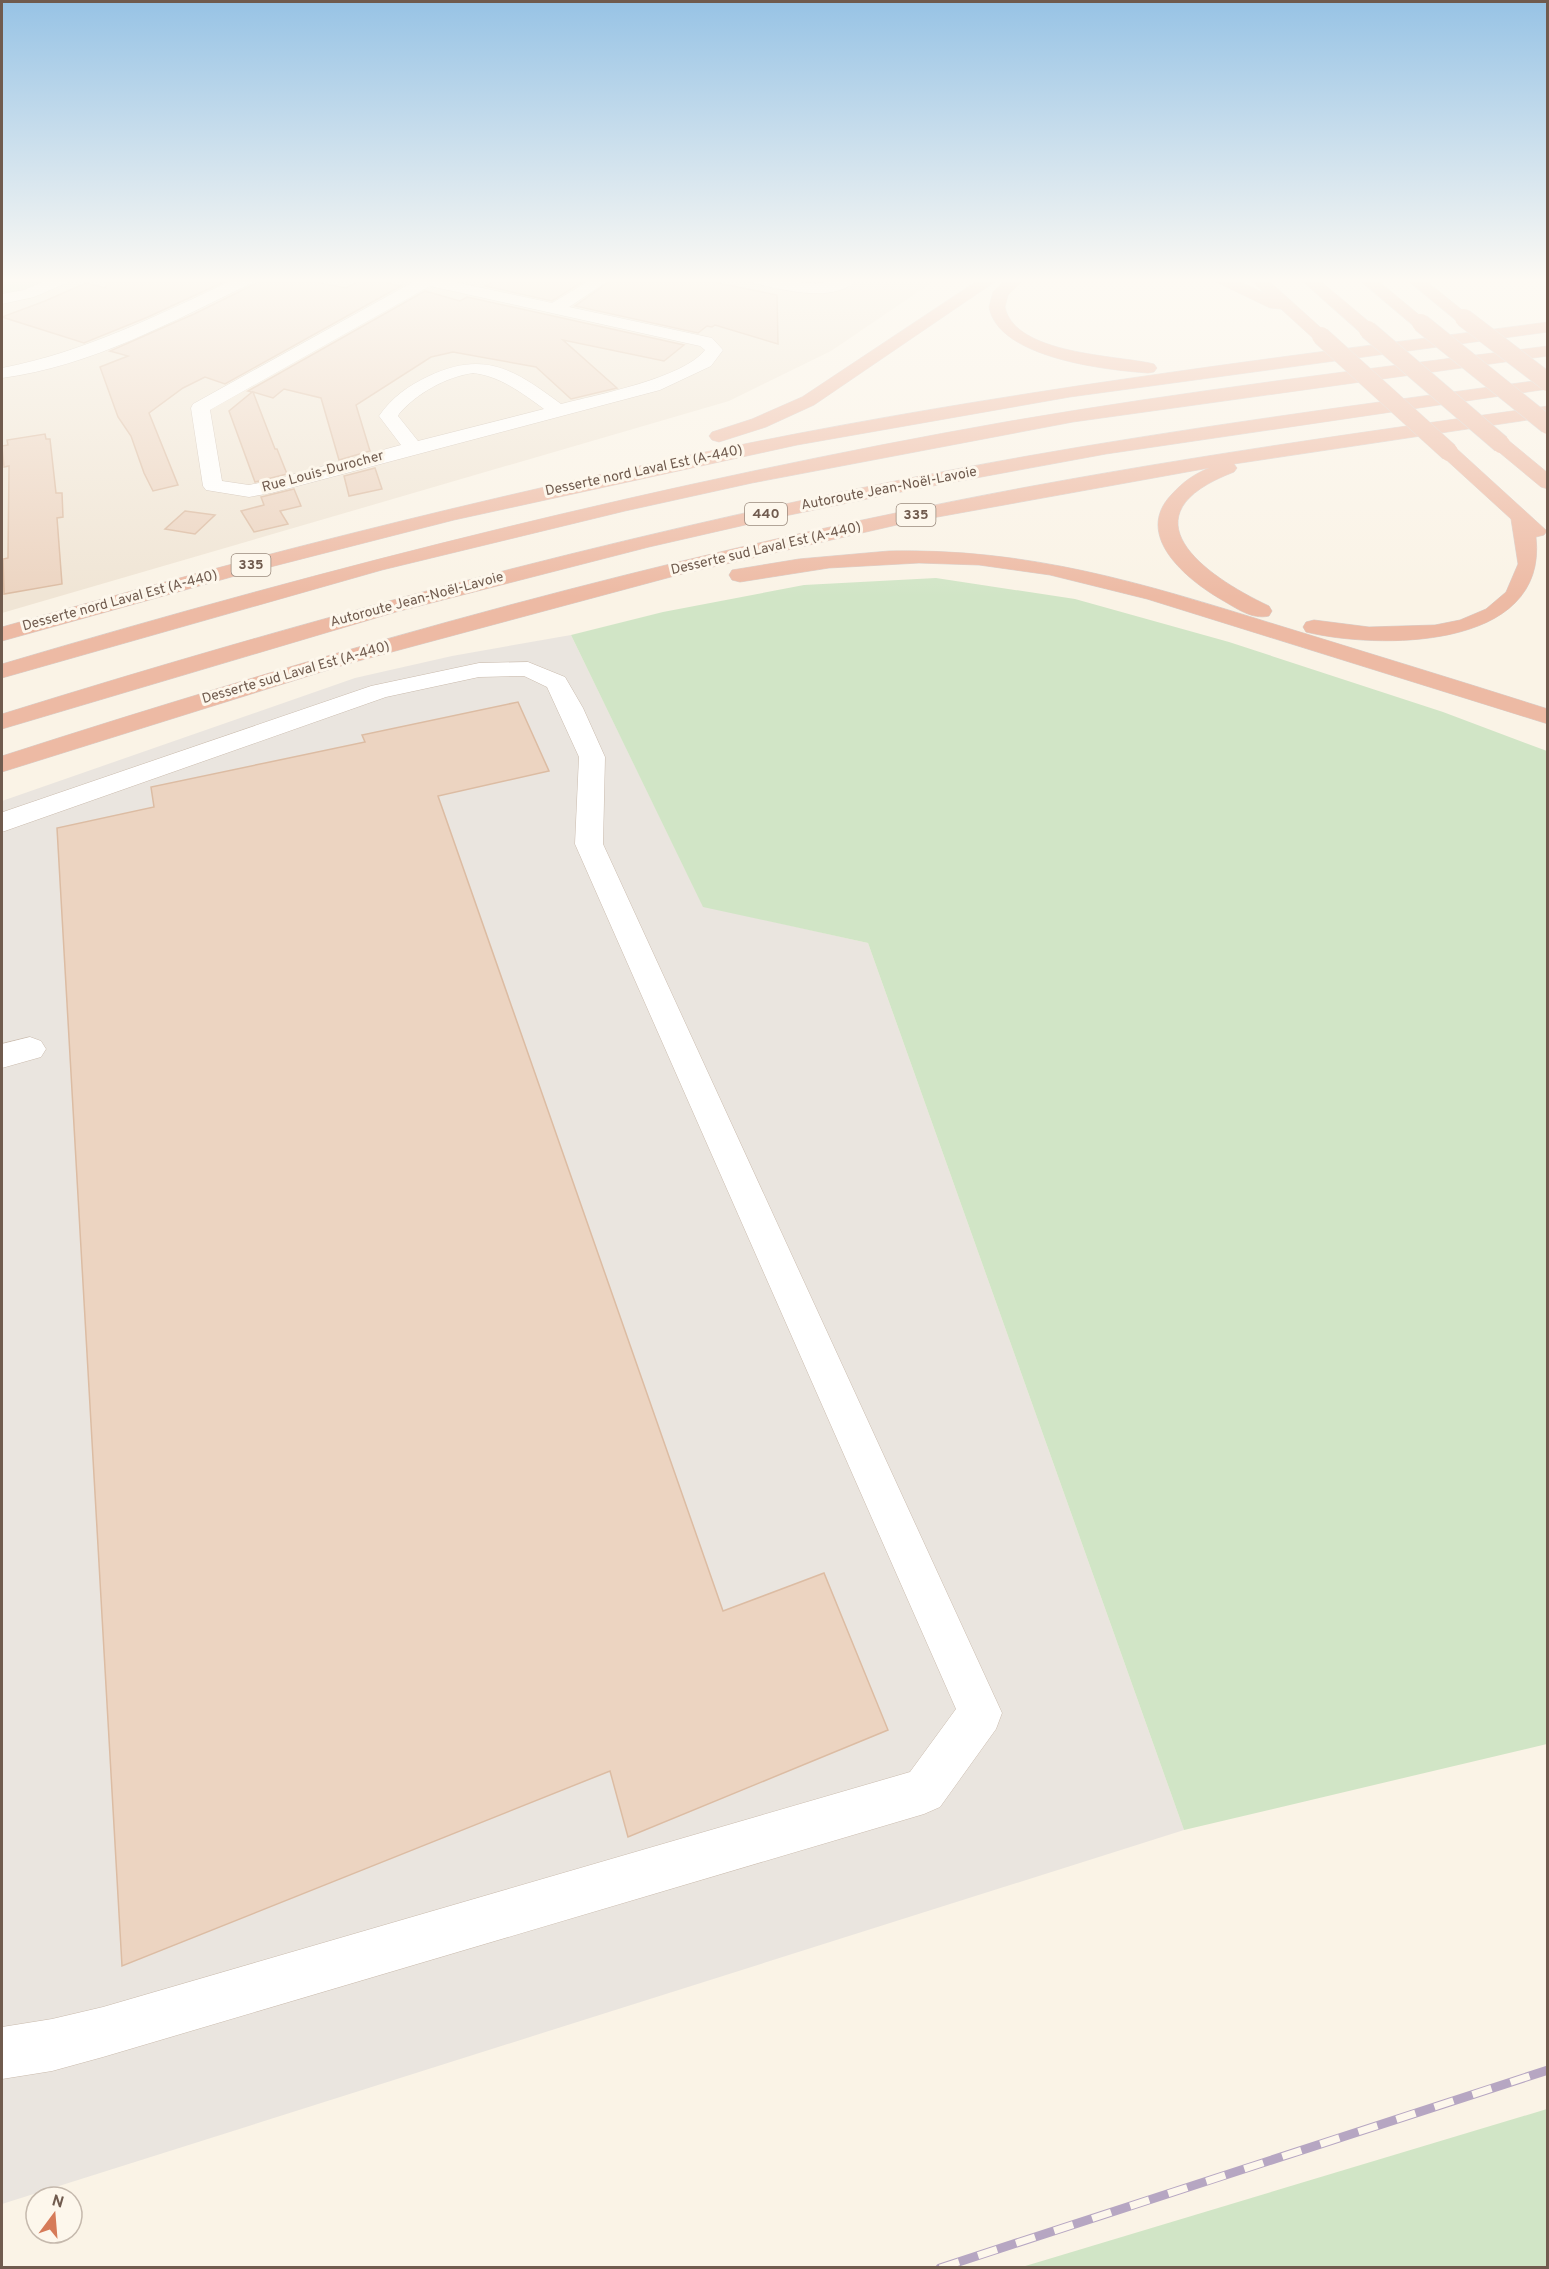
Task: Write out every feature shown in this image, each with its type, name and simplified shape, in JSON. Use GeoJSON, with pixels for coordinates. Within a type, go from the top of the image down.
{"type":"FeatureCollection","features":[{"type":"Feature","properties":{"kind":"highway","name":"335"},"geometry":{"type":"LineString","coordinates":[[467,510],[621,462],[711,439],[759,423],[796,408],[831,385]]}},
{"type":"Feature","properties":{"kind":"highway","name":"Desserte nord Laval Est (A-440)"},"geometry":{"type":"LineString","coordinates":[[2,634],[260,562],[467,510],[628,474],[865,426],[1117,385]]}},
{"type":"Feature","properties":{"kind":"highway"},"geometry":{"type":"LineString","coordinates":[[2,671],[173,620],[414,555],[620,506],[796,468],[1105,412],[1302,385]]}},
{"type":"Feature","properties":{"kind":"highway"},"geometry":{"type":"LineString","coordinates":[[1375,385],[1548,541]]}},
{"type":"Feature","properties":{"kind":"highway"},"geometry":{"type":"LineString","coordinates":[[1432,385],[1548,483]]}},
{"type":"Feature","properties":{"kind":"highway"},"geometry":{"type":"LineString","coordinates":[[1498,385],[1548,425]]}},
{"type":"Feature","properties":{"kind":"highway","name":"Autoroute Jean-Noël-Lavoie"},"geometry":{"type":"LineString","coordinates":[[2,722],[234,651],[454,590],[634,544],[840,498],[1041,459],[1160,439],[1535,385]]}},
{"type":"Feature","properties":{"kind":"highway","name":"Desserte sud Laval Est (A-440)"},"geometry":{"type":"LineString","coordinates":[[2,764],[347,657],[571,596],[735,555],[908,517],[1085,482],[1265,452],[1548,411]]}},
{"type":"Feature","properties":{"kind":"highway"},"geometry":{"type":"LineString","coordinates":[[1265,452],[1209,475],[1188,487],[1171,509],[1168,528],[1172,543],[1181,558],[1204,580],[1239,601],[1293,622],[1353,633],[1389,635],[1443,630],[1480,620],[1508,604],[1519,591],[1526,576],[1529,561],[1521,517]]}},
{"type":"Feature","properties":{"kind":"highway"},"geometry":{"type":"LineString","coordinates":[[571,596],[852,559],[915,556],[999,561],[1058,570],[1129,587],[1548,717]]}},
{"type":"Feature","properties":{"kind":"highway"},"geometry":{"type":"LineString","coordinates":[[2,626],[37,624]]}},
{"type":"Feature","properties":{"kind":"street","name":"Rue Louis-Durocher"},"geometry":{"type":"LineString","coordinates":[[240,385],[200,408],[213,486],[249,491],[656,385]]}},
{"type":"Feature","properties":{"kind":"street"},"geometry":{"type":"LineString","coordinates":[[413,448],[388,416],[396,404],[424,385]]}},
{"type":"Feature","properties":{"kind":"street"},"geometry":{"type":"LineString","coordinates":[[522,385],[558,411]]}},
{"type":"Feature","properties":{"kind":"street"},"geometry":{"type":"LineString","coordinates":[[2,824],[12,818],[380,691],[479,670],[528,669],[557,682],[592,757],[589,844],[980,1713],[924,1791],[103,2032],[52,2045],[2,2053]]}},
{"type":"Feature","properties":{"kind":"shaded area"},"geometry":{"type":"Polygon","coordinates":[[[2,385],[762,385],[729,401],[2,613],[2,385]]]}},
{"type":"Feature","properties":{"kind":"shaded area"},"geometry":{"type":"Polygon","coordinates":[[[571,635],[703,906],[868,943],[1184,1830],[62,2185],[24,2185],[24,2197],[2,2204],[2,801],[355,678],[452,656],[571,635]]]}},
{"type":"Feature","properties":{"kind":"green space"},"geometry":{"type":"Polygon","coordinates":[[[936,578],[1075,599],[1229,642],[1443,712],[1547,751],[1547,1744],[1184,1830],[868,943],[703,907],[571,635],[663,612],[804,585],[936,578]]]}},
{"type":"Feature","properties":{"kind":"green space"},"geometry":{"type":"Polygon","coordinates":[[[1547,2109],[1547,2267],[1022,2267],[1547,2109]]]}},
{"type":"Feature","properties":{"kind":"building"},"geometry":{"type":"Polygon","coordinates":[[[106,385],[189,385],[149,413],[178,485],[153,491],[131,436],[118,417],[106,385]]]}},
{"type":"Feature","properties":{"kind":"building"},"geometry":{"type":"Polygon","coordinates":[[[259,385],[387,385],[356,405],[370,451],[339,460],[321,398],[284,389],[273,398],[253,392],[287,474],[255,482],[229,411],[252,392],[248,391],[259,385]]]}},
{"type":"Feature","properties":{"kind":"building"},"geometry":{"type":"Polygon","coordinates":[[[556,385],[613,385],[617,388],[571,399],[556,385]]]}},
{"type":"Feature","properties":{"kind":"building"},"geometry":{"type":"Polygon","coordinates":[[[45,434],[46,439],[50,439],[56,493],[62,493],[63,517],[57,518],[62,584],[4,594],[3,559],[8,558],[9,466],[4,467],[2,446],[8,445],[7,440],[45,434]]]}},
{"type":"Feature","properties":{"kind":"building"},"geometry":{"type":"Polygon","coordinates":[[[375,468],[382,489],[349,496],[344,476],[375,468]]]}},
{"type":"Feature","properties":{"kind":"building"},"geometry":{"type":"Polygon","coordinates":[[[294,489],[301,506],[280,511],[288,524],[254,532],[241,511],[264,505],[261,497],[294,489]]]}},
{"type":"Feature","properties":{"kind":"building"},"geometry":{"type":"Polygon","coordinates":[[[185,511],[215,515],[195,534],[165,529],[185,511]]]}},
{"type":"Feature","properties":{"kind":"building"},"geometry":{"type":"Polygon","coordinates":[[[518,702],[549,771],[438,796],[723,1611],[824,1573],[888,1730],[628,1837],[610,1771],[122,1966],[57,828],[154,807],[151,787],[365,742],[362,735],[518,702]]]}},
{"type":"Feature","properties":{"kind":"railway"},"geometry":{"type":"LineString","coordinates":[[940,2268],[1548,2070]]}}]}
